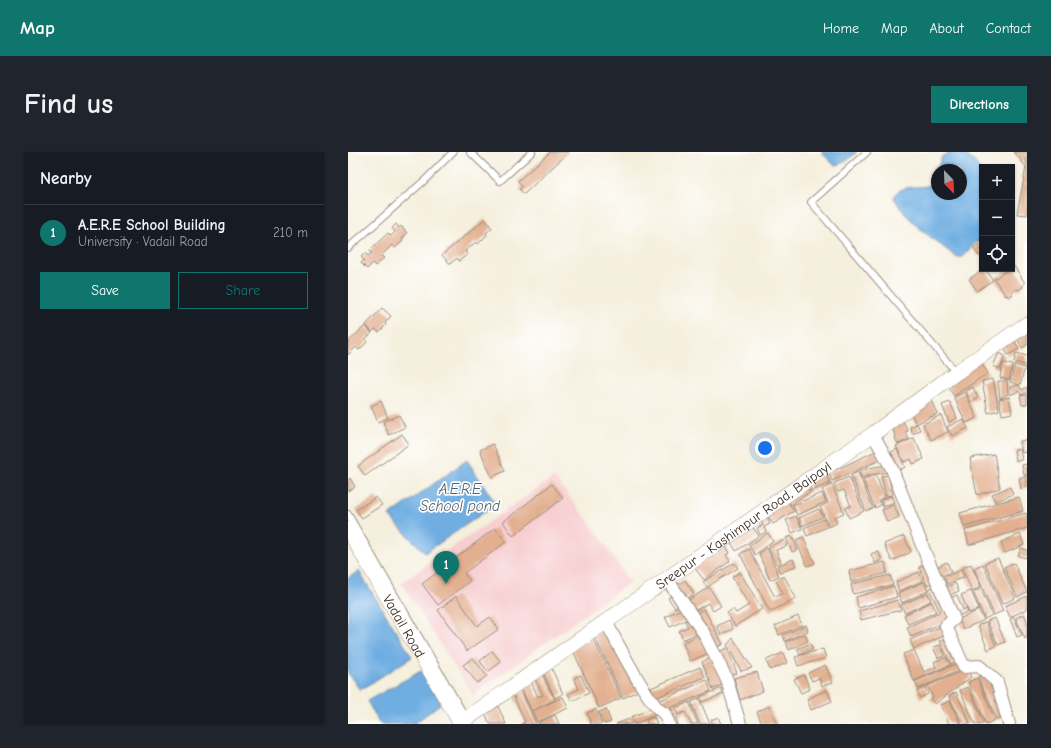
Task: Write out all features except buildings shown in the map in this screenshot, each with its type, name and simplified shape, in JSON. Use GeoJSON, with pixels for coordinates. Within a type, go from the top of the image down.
{"type":"FeatureCollection","features":[{"type":"Feature","properties":{"kind":"street","name":"Sreepur - Kashimpur Road, Baipayl"},"geometry":{"type":"LineString","coordinates":[[462,722],[667,580],[873,434],[957,372],[1027,324]]}},
{"type":"Feature","properties":{"kind":"street"},"geometry":{"type":"LineString","coordinates":[[873,434],[892,469],[927,558],[954,619],[946,626],[964,667],[979,666],[997,682],[1009,724]]}},
{"type":"Feature","properties":{"kind":"street","name":"Vadail Road"},"geometry":{"type":"LineString","coordinates":[[348,529],[462,722]]}},
{"type":"Feature","properties":{"kind":"street"},"geometry":{"type":"LineString","coordinates":[[667,580],[705,634],[727,680],[740,724]]}},
{"type":"Feature","properties":{"kind":"street"},"geometry":{"type":"LineString","coordinates":[[606,622],[648,696],[660,711],[664,713],[668,724]]}},
{"type":"Feature","properties":{"kind":"lane"},"geometry":{"type":"LineString","coordinates":[[348,248],[425,180],[453,152]]}},
{"type":"Feature","properties":{"kind":"lane"},"geometry":{"type":"LineString","coordinates":[[470,152],[500,181],[532,152]]}},
{"type":"Feature","properties":{"kind":"lane"},"geometry":{"type":"LineString","coordinates":[[867,152],[811,202],[957,372]]}},
{"type":"Feature","properties":{"kind":"lane"},"geometry":{"type":"LineString","coordinates":[[348,514],[462,722]]}},
{"type":"Feature","properties":{"kind":"shaded area"},"geometry":{"type":"Polygon","coordinates":[[[554,477],[594,528],[630,582],[473,695],[401,583],[554,477]]]}},
{"type":"Feature","properties":{"kind":"water"},"geometry":{"type":"Polygon","coordinates":[[[821,152],[857,152],[849,159],[834,165],[821,152]]]}},
{"type":"Feature","properties":{"kind":"water"},"geometry":{"type":"Polygon","coordinates":[[[953,152],[958,152],[970,158],[979,168],[979,241],[975,243],[962,257],[956,257],[922,230],[906,215],[894,198],[896,193],[905,188],[931,184],[931,200],[967,200],[967,164],[939,164],[942,156],[953,152]]]}},
{"type":"Feature","properties":{"kind":"water","name":"A.E.R.E School pond"},"geometry":{"type":"Polygon","coordinates":[[[467,460],[496,504],[425,553],[389,516],[467,460]]]}},
{"type":"Feature","properties":{"kind":"water"},"geometry":{"type":"Polygon","coordinates":[[[359,571],[412,657],[360,690],[348,673],[348,578],[359,571]]]}},
{"type":"Feature","properties":{"kind":"water"},"geometry":{"type":"Polygon","coordinates":[[[421,671],[441,703],[414,724],[380,724],[367,701],[421,671]]]}},
{"type":"Feature","properties":{"kind":"place","name":"A.E.R.E School Building"},"geometry":{"type":"Point","coordinates":[446,584]}}]}
